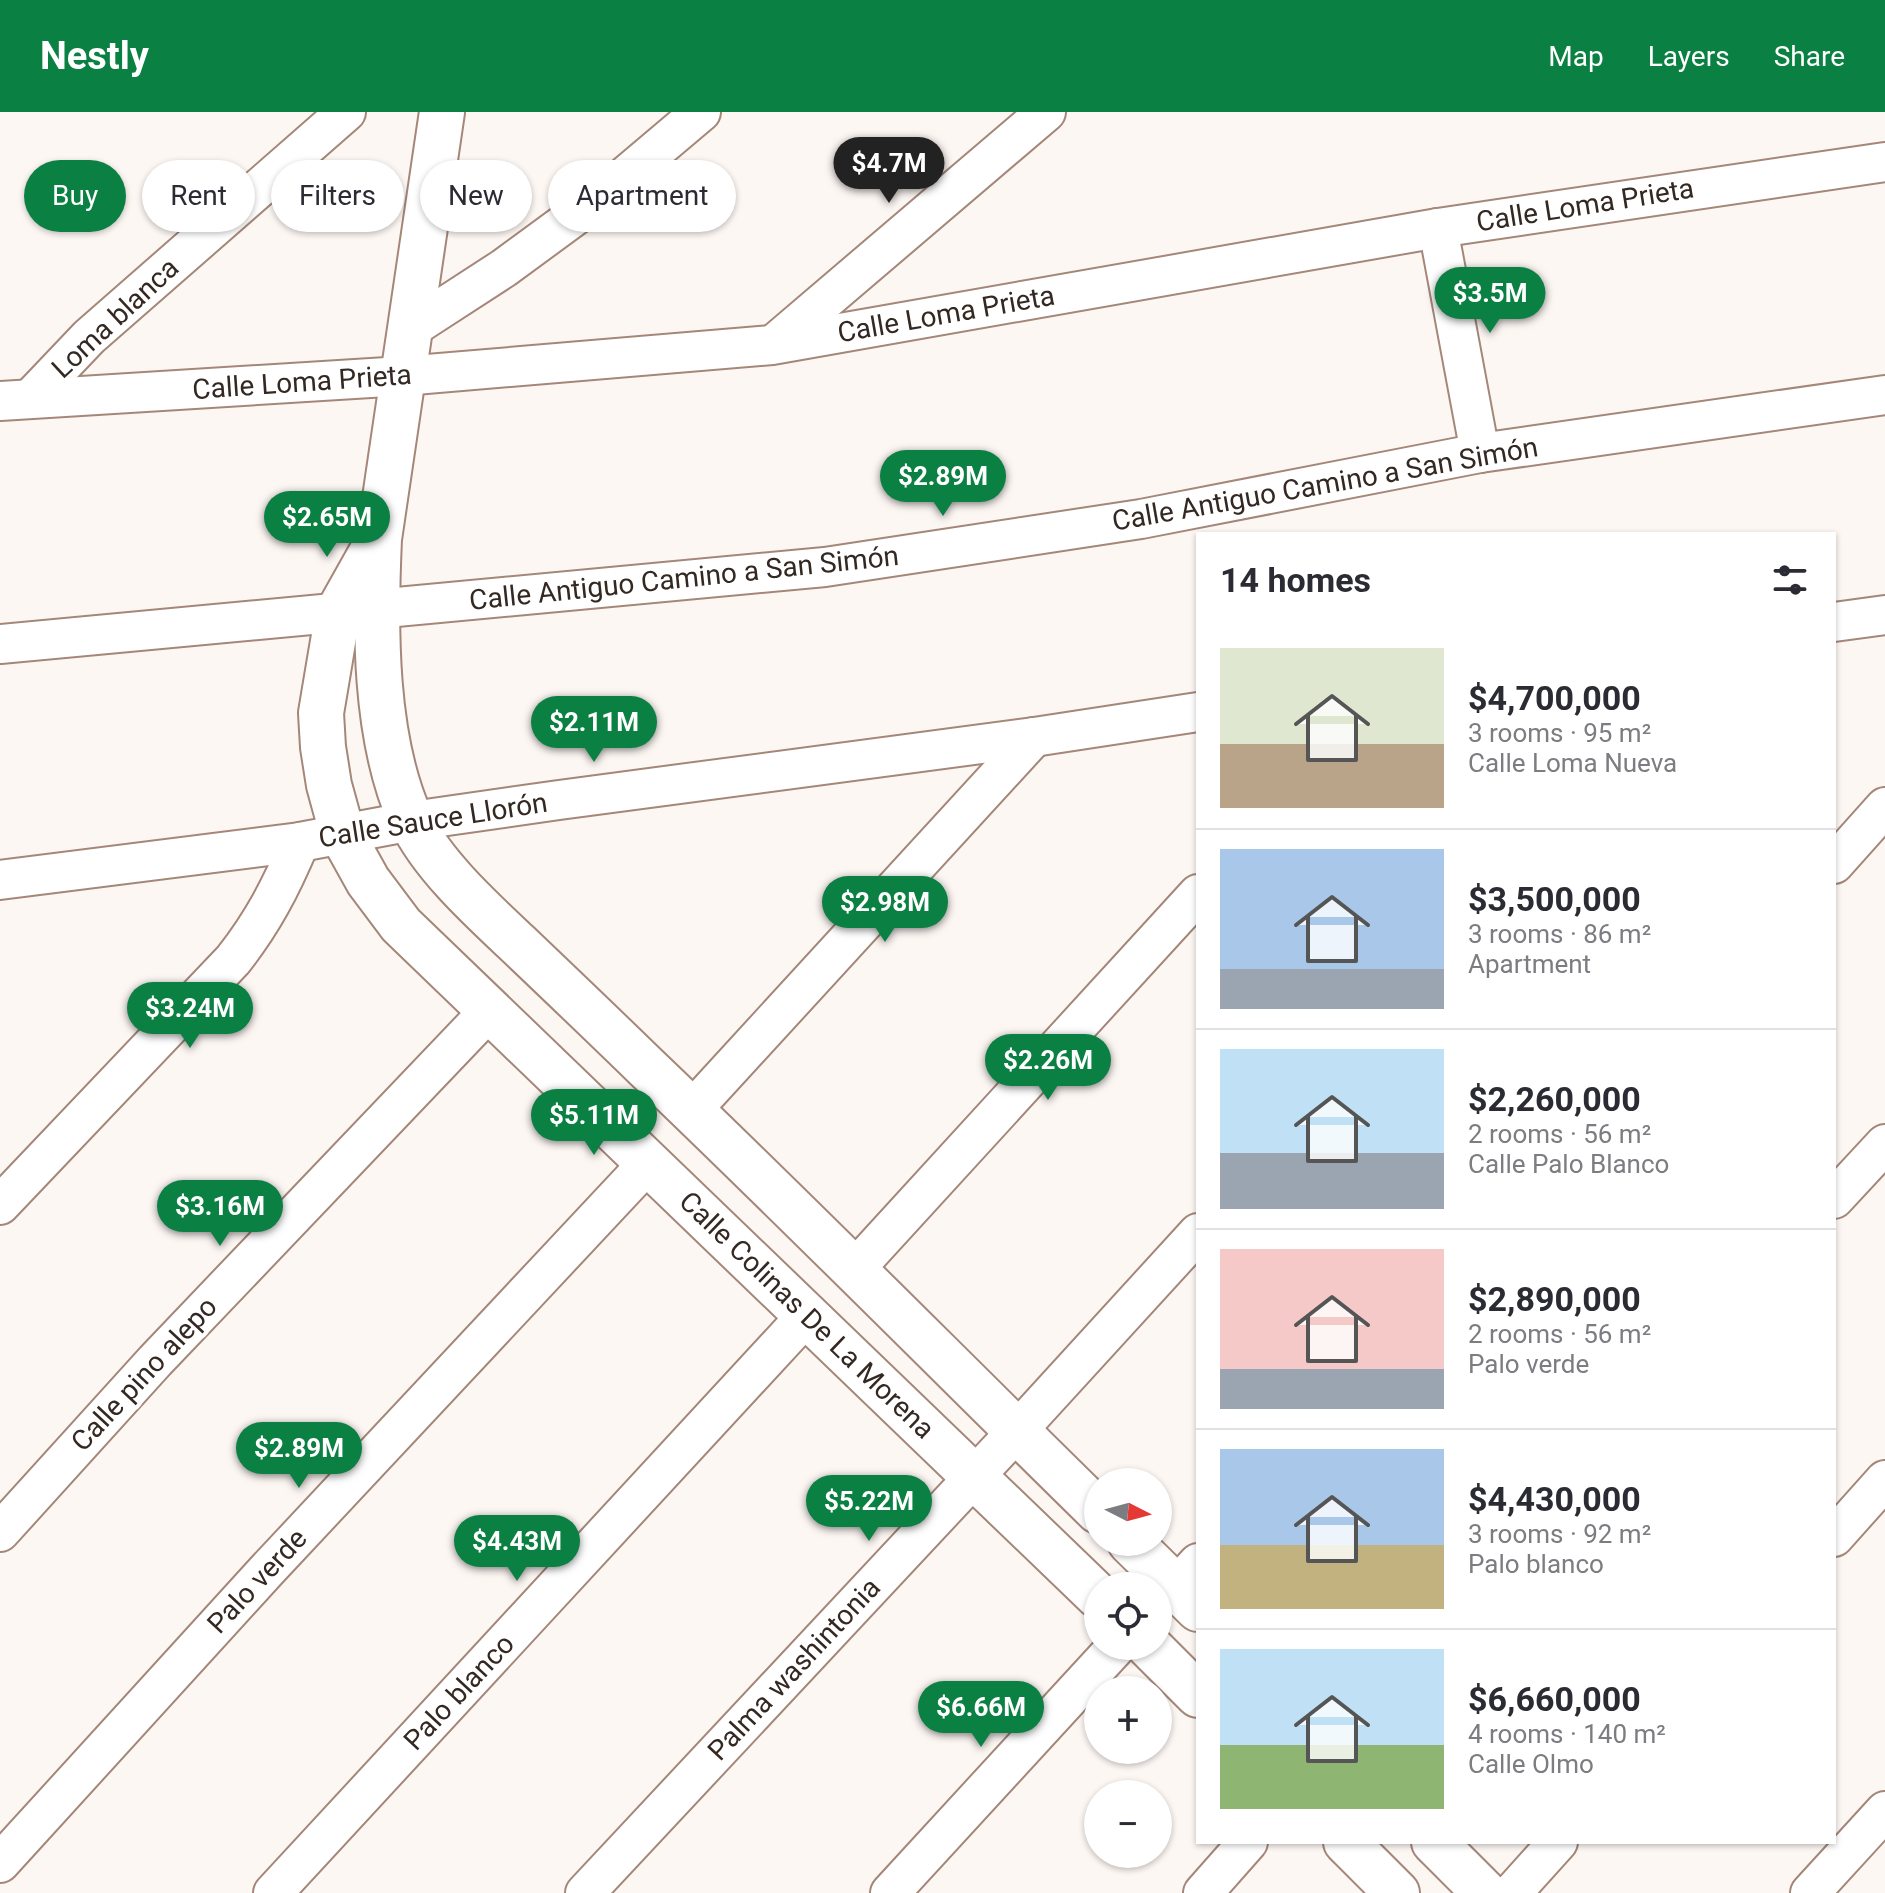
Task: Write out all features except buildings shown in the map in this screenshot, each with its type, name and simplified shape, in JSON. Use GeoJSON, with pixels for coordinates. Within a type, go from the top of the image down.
{"type":"FeatureCollection","features":[{"type":"Feature","properties":{"kind":"street","name":"Loma blanca"},"geometry":{"type":"LineString","coordinates":[[15,400],[346,112]]}},
{"type":"Feature","properties":{"kind":"street","name":"Calle Colinas De La Morena"},"geometry":{"type":"LineString","coordinates":[[442,112],[379,539],[321,713],[329,785],[343,836],[368,881],[401,925],[1084,1582]]}},
{"type":"Feature","properties":{"kind":"street"},"geometry":{"type":"LineString","coordinates":[[410,329],[504,268],[598,199],[701,112]]}},
{"type":"Feature","properties":{"kind":"street"},"geometry":{"type":"LineString","coordinates":[[772,345],[1046,112]]}},
{"type":"Feature","properties":{"kind":"street","name":"Calle Loma Prieta"},"geometry":{"type":"LineString","coordinates":[[15,400],[403,376],[772,345],[1438,228],[1885,162]]}},
{"type":"Feature","properties":{"kind":"street"},"geometry":{"type":"LineString","coordinates":[[1438,228],[1480,453]]}},
{"type":"Feature","properties":{"kind":"street","name":"Calle Antiguo Camino a San Simón"},"geometry":{"type":"LineString","coordinates":[[0,644],[825,567],[1141,519],[1480,453],[1885,395]]}},
{"type":"Feature","properties":{"kind":"street","name":"Calle Colinas De La Morena"},"geometry":{"type":"LineString","coordinates":[[357,611],[380,681],[397,778],[412,821],[440,864],[481,909],[692,1110],[1084,1497]]}},
{"type":"Feature","properties":{"kind":"street"},"geometry":{"type":"LineString","coordinates":[[1836,622],[1885,615]]}},
{"type":"Feature","properties":{"kind":"street","name":"Calle Sauce Llorón"},"geometry":{"type":"LineString","coordinates":[[0,880],[343,836],[412,821],[1196,712]]}},
{"type":"Feature","properties":{"kind":"street"},"geometry":{"type":"LineString","coordinates":[[692,1110],[1034,737]]}},
{"type":"Feature","properties":{"kind":"street"},"geometry":{"type":"LineString","coordinates":[[1836,862],[1885,807]]}},
{"type":"Feature","properties":{"kind":"street"},"geometry":{"type":"LineString","coordinates":[[0,1205],[233,960],[257,930],[277,895],[300,842]]}},
{"type":"Feature","properties":{"kind":"street"},"geometry":{"type":"LineString","coordinates":[[854,1270],[1196,896]]}},
{"type":"Feature","properties":{"kind":"street","name":"Calle pino alepo"},"geometry":{"type":"LineString","coordinates":[[0,1532],[155,1361],[489,1011]]}},
{"type":"Feature","properties":{"kind":"street"},"geometry":{"type":"LineString","coordinates":[[1836,1197],[1885,1144]]}},
{"type":"Feature","properties":{"kind":"street","name":"Palo verde"},"geometry":{"type":"LineString","coordinates":[[0,1863],[267,1570],[649,1162]]}},
{"type":"Feature","properties":{"kind":"street","name":"Palma washintonia"},"geometry":{"type":"LineString","coordinates":[[585,1893],[1196,1235]]}},
{"type":"Feature","properties":{"kind":"street","name":"Palo blanco"},"geometry":{"type":"LineString","coordinates":[[273,1893],[807,1315]]}},
{"type":"Feature","properties":{"kind":"street"},"geometry":{"type":"LineString","coordinates":[[1836,1535],[1885,1480]]}},
{"type":"Feature","properties":{"kind":"street"},"geometry":{"type":"LineString","coordinates":[[1149,1556],[1191,1586]]}},
{"type":"Feature","properties":{"kind":"street"},"geometry":{"type":"LineString","coordinates":[[890,1893],[1104,1660]]}},
{"type":"Feature","properties":{"kind":"street"},"geometry":{"type":"LineString","coordinates":[[1163,1660],[1196,1693]]}},
{"type":"Feature","properties":{"kind":"street"},"geometry":{"type":"LineString","coordinates":[[1810,1893],[1885,1811]]}},
{"type":"Feature","properties":{"kind":"street"},"geometry":{"type":"LineString","coordinates":[[1203,1893],[1246,1844]]}},
{"type":"Feature","properties":{"kind":"street"},"geometry":{"type":"LineString","coordinates":[[1348,1844],[1397,1893]]}},
{"type":"Feature","properties":{"kind":"street"},"geometry":{"type":"LineString","coordinates":[[1436,1844],[1485,1893]]}},
{"type":"Feature","properties":{"kind":"street"},"geometry":{"type":"LineString","coordinates":[[1512,1893],[1556,1844]]}}]}
